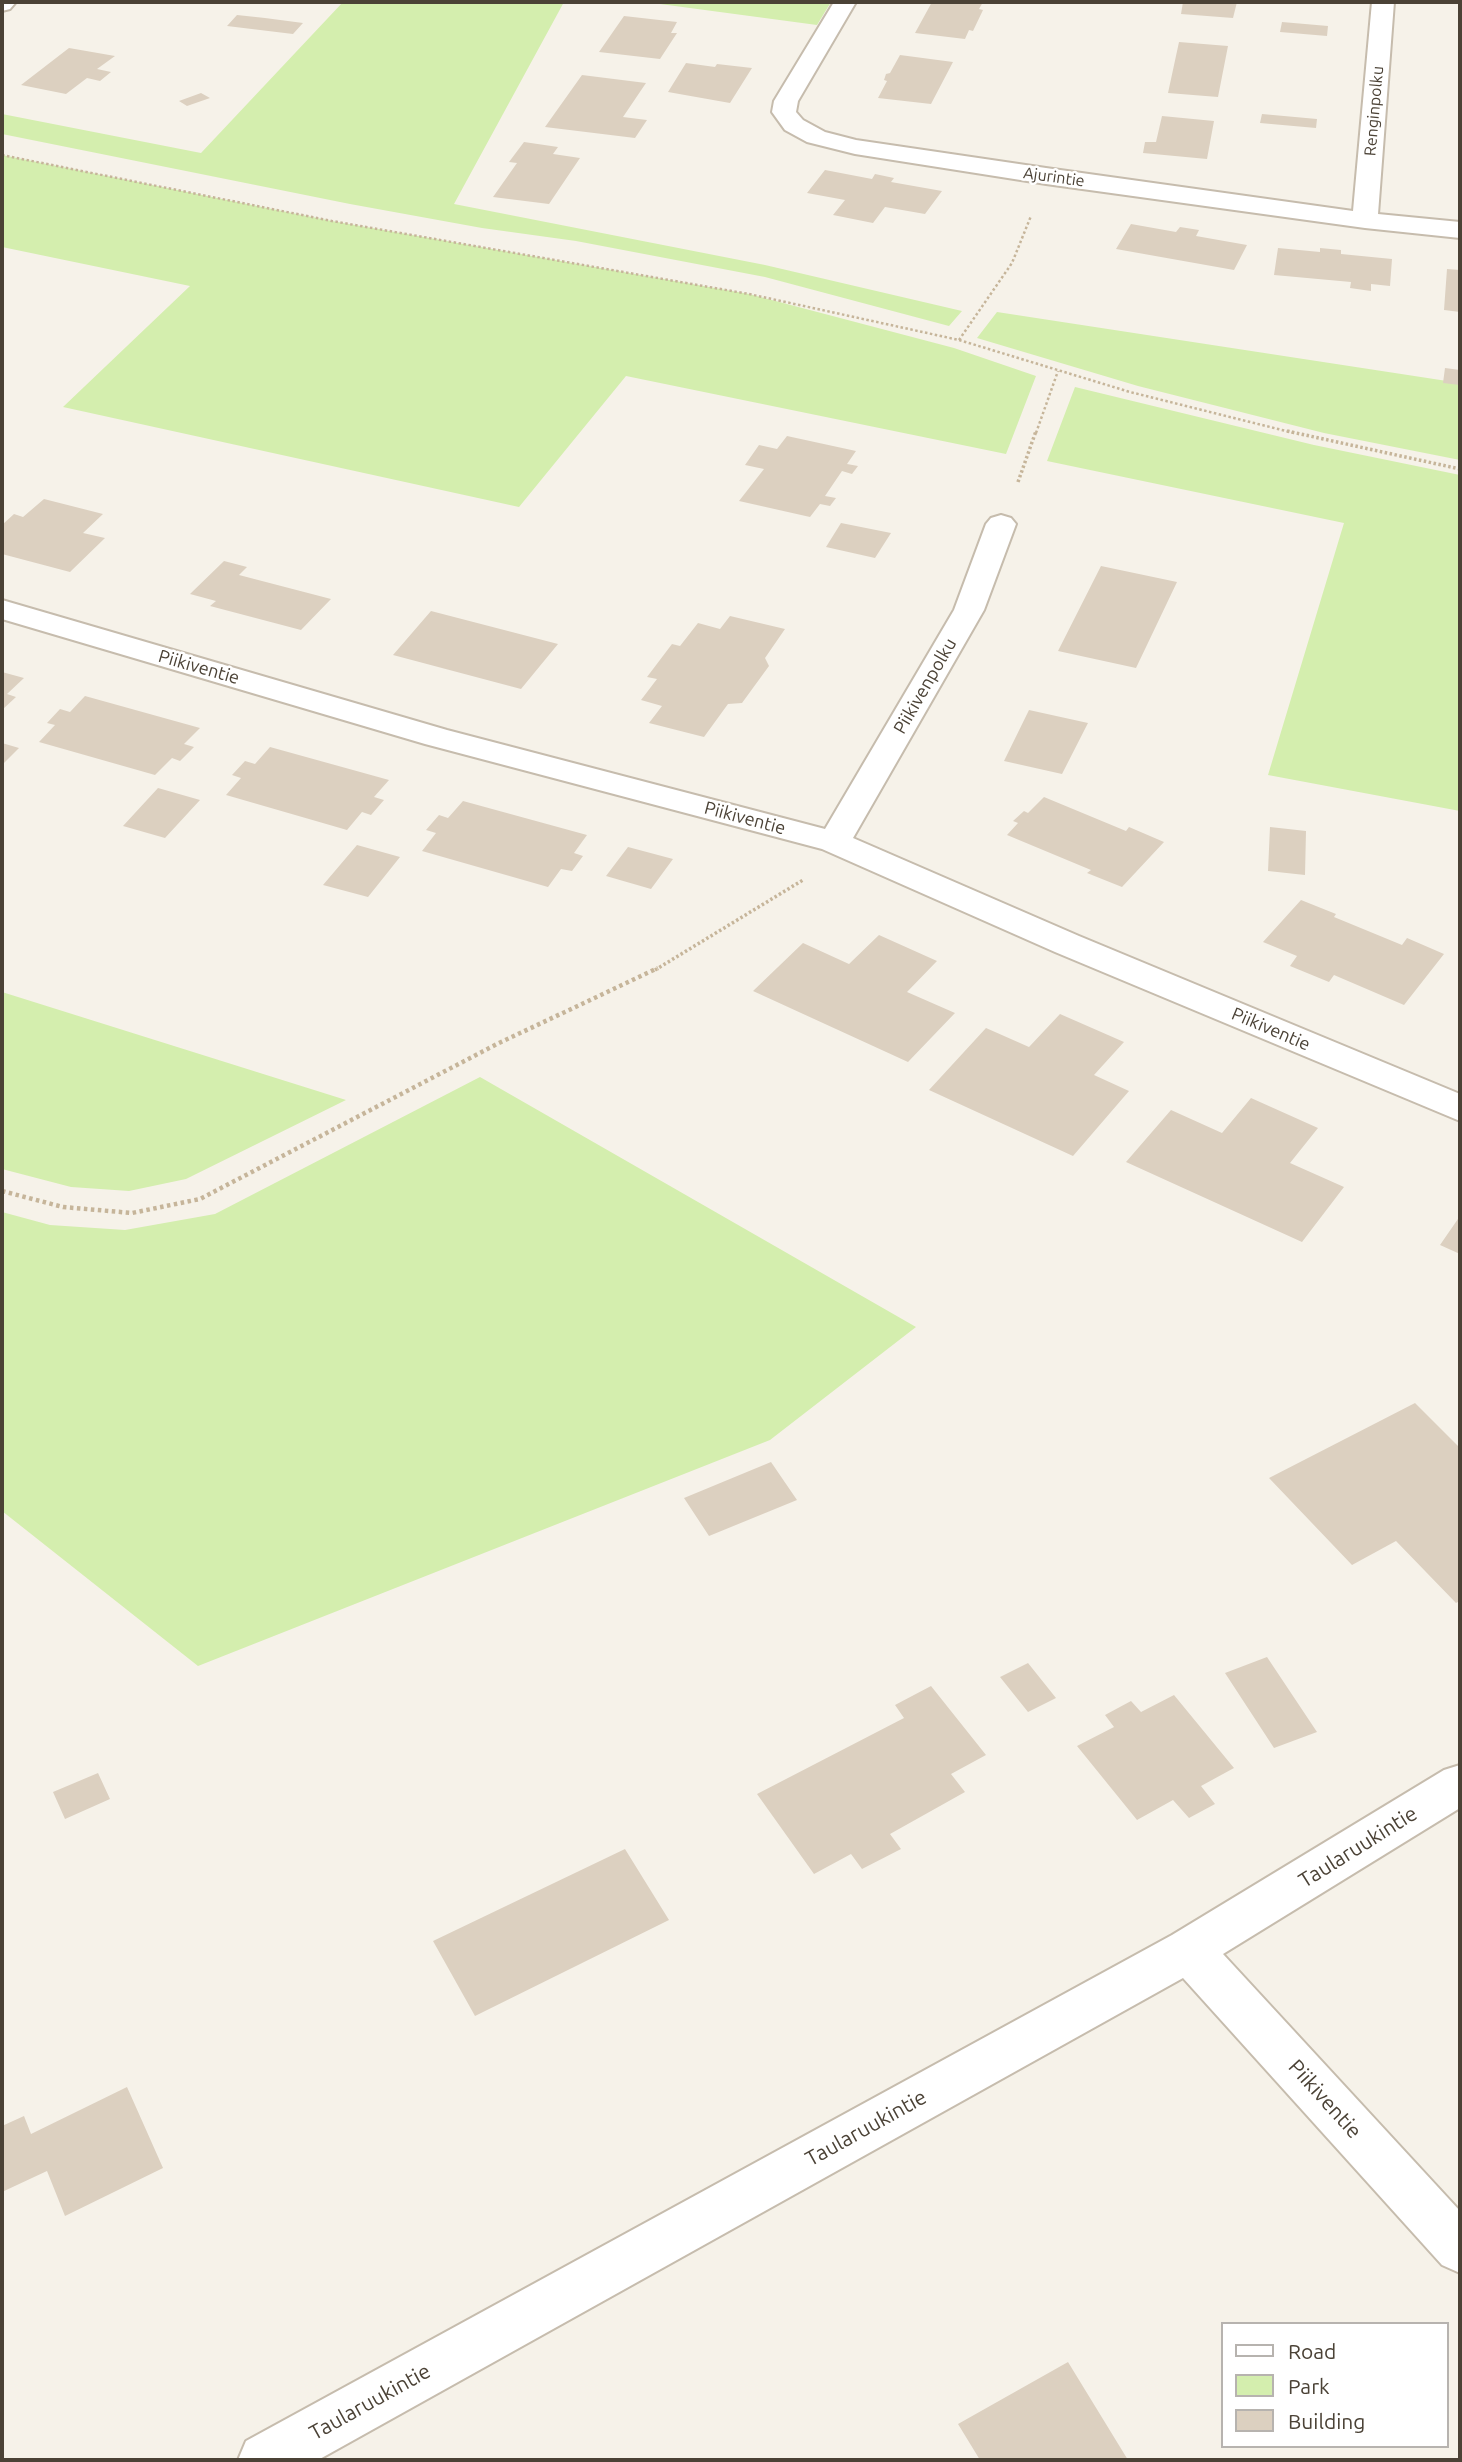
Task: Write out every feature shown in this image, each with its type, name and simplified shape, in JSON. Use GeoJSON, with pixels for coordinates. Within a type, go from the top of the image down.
{"type":"FeatureCollection","features":[{"type":"Feature","properties":{"kind":"street","name":"Ajurintie"},"geometry":{"type":"LineString","coordinates":[[845,2],[786,101],[784,112],[794,125],[816,137],[855,147],[1046,176],[1365,220],[1460,230]]}},
{"type":"Feature","properties":{"kind":"street","name":"Renginpolku"},"geometry":{"type":"LineString","coordinates":[[1365,220],[1383,2]]}},
{"type":"Feature","properties":{"kind":"street","name":"Piikivenpolku"},"geometry":{"type":"LineString","coordinates":[[834,842],[969,610],[1001,524]]}},
{"type":"Feature","properties":{"kind":"street","name":"Piikiventie"},"geometry":{"type":"LineString","coordinates":[[2,609],[436,737],[834,842],[1067,944],[1460,1108]]}},
{"type":"Feature","properties":{"kind":"street","name":"Taularuukintie"},"geometry":{"type":"LineString","coordinates":[[265,2460],[1189,1950],[1460,1784]]}},
{"type":"Feature","properties":{"kind":"street","name":"Piikiventie"},"geometry":{"type":"LineString","coordinates":[[1189,1950],[1460,2248]]}},
{"type":"Feature","properties":{"kind":"path"},"geometry":{"type":"LineString","coordinates":[[2,155],[332,221],[749,294],[959,340],[1058,371],[1321,440],[1460,469]]}},
{"type":"Feature","properties":{"kind":"path"},"geometry":{"type":"LineString","coordinates":[[959,340],[1012,262],[1046,176]]}},
{"type":"Feature","properties":{"kind":"path"},"geometry":{"type":"LineString","coordinates":[[1001,524],[1033,447],[1058,371]]}},
{"type":"Feature","properties":{"kind":"path"},"geometry":{"type":"LineString","coordinates":[[2,1191],[63,1207],[132,1213],[200,1199],[497,1044],[673,961],[799,885],[834,842]]}},
{"type":"Feature","properties":{"kind":"green space"},"geometry":{"type":"Polygon","coordinates":[[[343,2],[564,2],[454,204],[765,265],[962,311],[949,326],[765,277],[576,241],[482,228],[350,204],[2,134],[2,114],[201,153],[343,2]]]}},
{"type":"Feature","properties":{"kind":"green space"},"geometry":{"type":"Polygon","coordinates":[[[645,2],[831,2],[817,25],[645,2]]]}},
{"type":"Feature","properties":{"kind":"green space"},"geometry":{"type":"Polygon","coordinates":[[[2,155],[332,221],[749,294],[954,348],[1036,376],[1006,454],[626,376],[519,507],[63,407],[190,286],[2,247],[2,155]]]}},
{"type":"Feature","properties":{"kind":"green space"},"geometry":{"type":"Polygon","coordinates":[[[997,312],[1460,383],[1460,460],[1324,433],[1138,386],[977,338],[997,312]]]}},
{"type":"Feature","properties":{"kind":"green space"},"geometry":{"type":"Polygon","coordinates":[[[1075,387],[1314,445],[1460,475],[1460,811],[1268,775],[1344,523],[1047,461],[1075,387]]]}},
{"type":"Feature","properties":{"kind":"green space"},"geometry":{"type":"Polygon","coordinates":[[[2,992],[346,1100],[186,1179],[129,1191],[71,1187],[2,1169],[2,992]]]}},
{"type":"Feature","properties":{"kind":"green space"},"geometry":{"type":"Polygon","coordinates":[[[480,1077],[916,1327],[770,1440],[198,1666],[2,1511],[2,1212],[50,1225],[125,1230],[215,1214],[480,1077]]]}},
{"type":"Feature","properties":{"kind":"building"},"geometry":{"type":"Polygon","coordinates":[[[932,2],[983,2],[979,9],[983,10],[973,31],[969,30],[965,39],[915,33],[932,2]]]}},
{"type":"Feature","properties":{"kind":"building"},"geometry":{"type":"Polygon","coordinates":[[[1183,2],[1237,2],[1233,18],[1181,14],[1183,2]]]}},
{"type":"Feature","properties":{"kind":"building"},"geometry":{"type":"Polygon","coordinates":[[[237,15],[303,23],[293,34],[227,26],[237,15]]]}},
{"type":"Feature","properties":{"kind":"building"},"geometry":{"type":"Polygon","coordinates":[[[624,16],[677,22],[671,33],[677,33],[660,59],[599,52],[624,16]]]}},
{"type":"Feature","properties":{"kind":"building"},"geometry":{"type":"Polygon","coordinates":[[[1282,22],[1328,26],[1327,36],[1280,32],[1282,22]]]}},
{"type":"Feature","properties":{"kind":"building"},"geometry":{"type":"Polygon","coordinates":[[[1179,42],[1228,46],[1218,97],[1168,93],[1179,42]]]}},
{"type":"Feature","properties":{"kind":"building"},"geometry":{"type":"Polygon","coordinates":[[[69,48],[115,56],[97,69],[111,72],[100,81],[87,78],[66,94],[21,85],[69,48]]]}},
{"type":"Feature","properties":{"kind":"building"},"geometry":{"type":"Polygon","coordinates":[[[900,55],[953,62],[931,104],[878,98],[887,81],[884,80],[886,74],[890,73],[900,55]]]}},
{"type":"Feature","properties":{"kind":"building"},"geometry":{"type":"Polygon","coordinates":[[[686,63],[752,68],[730,103],[668,92],[686,63]]]}},
{"type":"Feature","properties":{"kind":"building"},"geometry":{"type":"Polygon","coordinates":[[[582,75],[646,83],[623,117],[647,120],[635,138],[545,127],[582,75]]]}},
{"type":"Feature","properties":{"kind":"building"},"geometry":{"type":"Polygon","coordinates":[[[201,93],[210,98],[187,106],[179,101],[201,93]]]}},
{"type":"Feature","properties":{"kind":"building"},"geometry":{"type":"Polygon","coordinates":[[[1262,114],[1317,119],[1316,128],[1260,123],[1262,114]]]}},
{"type":"Feature","properties":{"kind":"building"},"geometry":{"type":"Polygon","coordinates":[[[1162,116],[1214,121],[1207,159],[1143,153],[1145,142],[1156,142],[1162,116]]]}},
{"type":"Feature","properties":{"kind":"building"},"geometry":{"type":"Polygon","coordinates":[[[524,142],[558,147],[553,154],[580,158],[549,204],[493,197],[517,163],[509,162],[524,142]]]}},
{"type":"Feature","properties":{"kind":"building"},"geometry":{"type":"Polygon","coordinates":[[[825,170],[872,179],[875,174],[894,178],[891,182],[942,191],[925,214],[885,207],[873,223],[833,215],[845,200],[807,193],[825,170]]]}},
{"type":"Feature","properties":{"kind":"building"},"geometry":{"type":"Polygon","coordinates":[[[1131,224],[1176,232],[1180,227],[1199,230],[1196,236],[1247,245],[1234,270],[1116,249],[1131,224]]]}},
{"type":"Feature","properties":{"kind":"building"},"geometry":{"type":"Polygon","coordinates":[[[1278,248],[1320,252],[1320,248],[1341,250],[1341,254],[1392,259],[1390,286],[1371,284],[1371,291],[1350,288],[1351,282],[1274,275],[1278,248]]]}},
{"type":"Feature","properties":{"kind":"building"},"geometry":{"type":"Polygon","coordinates":[[[1447,269],[1460,270],[1460,312],[1444,310],[1447,269]]]}},
{"type":"Feature","properties":{"kind":"building"},"geometry":{"type":"Polygon","coordinates":[[[1445,368],[1460,370],[1460,385],[1443,383],[1445,368]]]}},
{"type":"Feature","properties":{"kind":"building"},"geometry":{"type":"Polygon","coordinates":[[[787,436],[856,451],[847,464],[858,466],[852,474],[842,471],[825,496],[836,498],[830,506],[820,504],[810,517],[739,501],[764,469],[745,465],[759,445],[777,449],[787,436]]]}},
{"type":"Feature","properties":{"kind":"building"},"geometry":{"type":"Polygon","coordinates":[[[44,499],[103,514],[83,533],[105,538],[70,572],[2,554],[2,525],[14,514],[23,517],[44,499]]]}},
{"type":"Feature","properties":{"kind":"building"},"geometry":{"type":"Polygon","coordinates":[[[841,523],[891,533],[875,558],[826,547],[841,523]]]}},
{"type":"Feature","properties":{"kind":"building"},"geometry":{"type":"Polygon","coordinates":[[[224,561],[247,567],[239,575],[331,599],[301,630],[210,606],[216,601],[190,594],[224,561]]]}},
{"type":"Feature","properties":{"kind":"building"},"geometry":{"type":"Polygon","coordinates":[[[1101,566],[1177,582],[1136,668],[1058,651],[1101,566]]]}},
{"type":"Feature","properties":{"kind":"building"},"geometry":{"type":"Polygon","coordinates":[[[431,611],[558,644],[521,689],[393,655],[431,611]]]}},
{"type":"Feature","properties":{"kind":"building"},"geometry":{"type":"Polygon","coordinates":[[[730,616],[785,629],[765,658],[769,666],[742,703],[728,704],[704,737],[649,723],[662,706],[641,700],[657,679],[647,677],[672,644],[680,646],[698,623],[720,629],[730,616]]]}},
{"type":"Feature","properties":{"kind":"building"},"geometry":{"type":"Polygon","coordinates":[[[2,672],[24,678],[7,694],[16,697],[2,710],[2,672]]]}},
{"type":"Feature","properties":{"kind":"building"},"geometry":{"type":"Polygon","coordinates":[[[85,696],[200,728],[184,744],[194,747],[180,761],[172,758],[155,775],[39,742],[55,725],[47,723],[60,709],[70,712],[85,696]]]}},
{"type":"Feature","properties":{"kind":"building"},"geometry":{"type":"Polygon","coordinates":[[[1029,710],[1088,723],[1062,774],[1004,761],[1029,710]]]}},
{"type":"Feature","properties":{"kind":"building"},"geometry":{"type":"Polygon","coordinates":[[[2,743],[19,748],[2,765],[2,743]]]}},
{"type":"Feature","properties":{"kind":"building"},"geometry":{"type":"Polygon","coordinates":[[[270,747],[389,780],[374,797],[384,800],[371,815],[362,812],[347,830],[226,795],[241,778],[232,775],[245,761],[255,764],[270,747]]]}},
{"type":"Feature","properties":{"kind":"building"},"geometry":{"type":"Polygon","coordinates":[[[158,788],[200,800],[165,838],[123,826],[158,788]]]}},
{"type":"Feature","properties":{"kind":"building"},"geometry":{"type":"Polygon","coordinates":[[[1044,797],[1126,831],[1129,827],[1164,842],[1122,887],[1087,873],[1091,870],[1007,835],[1018,823],[1013,821],[1024,811],[1028,813],[1044,797]]]}},
{"type":"Feature","properties":{"kind":"building"},"geometry":{"type":"Polygon","coordinates":[[[463,801],[587,835],[574,853],[583,856],[572,871],[561,869],[548,887],[422,851],[436,833],[426,830],[439,815],[448,818],[463,801]]]}},
{"type":"Feature","properties":{"kind":"building"},"geometry":{"type":"Polygon","coordinates":[[[1270,827],[1306,831],[1305,875],[1268,871],[1270,827]]]}},
{"type":"Feature","properties":{"kind":"building"},"geometry":{"type":"Polygon","coordinates":[[[357,845],[400,857],[368,897],[323,885],[357,845]]]}},
{"type":"Feature","properties":{"kind":"building"},"geometry":{"type":"Polygon","coordinates":[[[628,847],[673,859],[651,889],[606,876],[628,847]]]}},
{"type":"Feature","properties":{"kind":"building"},"geometry":{"type":"Polygon","coordinates":[[[1301,900],[1402,945],[1407,938],[1444,954],[1404,1005],[1334,975],[1329,982],[1290,966],[1297,956],[1263,942],[1301,900]]]}},
{"type":"Feature","properties":{"kind":"building"},"geometry":{"type":"Polygon","coordinates":[[[879,935],[937,961],[907,992],[955,1013],[908,1062],[753,991],[803,943],[849,964],[879,935]]]}},
{"type":"Feature","properties":{"kind":"building"},"geometry":{"type":"Polygon","coordinates":[[[1060,1014],[1124,1042],[1094,1075],[1129,1091],[1073,1156],[929,1090],[986,1028],[1029,1047],[1060,1014]]]}},
{"type":"Feature","properties":{"kind":"building"},"geometry":{"type":"Polygon","coordinates":[[[1251,1098],[1318,1128],[1290,1163],[1344,1187],[1302,1242],[1126,1162],[1171,1110],[1222,1133],[1251,1098]]]}},
{"type":"Feature","properties":{"kind":"building"},"geometry":{"type":"Polygon","coordinates":[[[1460,1216],[1460,1254],[1440,1245],[1460,1216]]]}},
{"type":"Feature","properties":{"kind":"building"},"geometry":{"type":"Polygon","coordinates":[[[1415,1403],[1460,1448],[1460,1601],[1456,1603],[1396,1541],[1352,1565],[1269,1478],[1415,1403]]]}},
{"type":"Feature","properties":{"kind":"building"},"geometry":{"type":"Polygon","coordinates":[[[771,1462],[797,1500],[709,1536],[684,1498],[771,1462]]]}},
{"type":"Feature","properties":{"kind":"building"},"geometry":{"type":"Polygon","coordinates":[[[1267,1657],[1317,1732],[1274,1748],[1225,1673],[1267,1657]]]}},
{"type":"Feature","properties":{"kind":"building"},"geometry":{"type":"Polygon","coordinates":[[[1028,1663],[1056,1698],[1028,1712],[1000,1677],[1028,1663]]]}},
{"type":"Feature","properties":{"kind":"building"},"geometry":{"type":"Polygon","coordinates":[[[931,1686],[986,1755],[951,1774],[965,1792],[890,1834],[901,1849],[862,1869],[851,1854],[814,1874],[757,1794],[904,1718],[895,1705],[931,1686]]]}},
{"type":"Feature","properties":{"kind":"building"},"geometry":{"type":"Polygon","coordinates":[[[1174,1695],[1234,1768],[1201,1786],[1215,1804],[1189,1818],[1173,1800],[1137,1820],[1077,1746],[1114,1727],[1105,1715],[1131,1701],[1141,1712],[1174,1695]]]}},
{"type":"Feature","properties":{"kind":"building"},"geometry":{"type":"Polygon","coordinates":[[[98,1773],[110,1799],[65,1819],[53,1792],[98,1773]]]}},
{"type":"Feature","properties":{"kind":"building"},"geometry":{"type":"Polygon","coordinates":[[[625,1849],[669,1920],[475,2016],[433,1941],[625,1849]]]}},
{"type":"Feature","properties":{"kind":"building"},"geometry":{"type":"Polygon","coordinates":[[[127,2087],[163,2168],[65,2216],[47,2171],[2,2192],[2,2126],[24,2116],[31,2134],[127,2087]]]}},
{"type":"Feature","properties":{"kind":"building"},"geometry":{"type":"Polygon","coordinates":[[[1068,2362],[1128,2460],[980,2460],[958,2424],[1068,2362]]]}}]}
